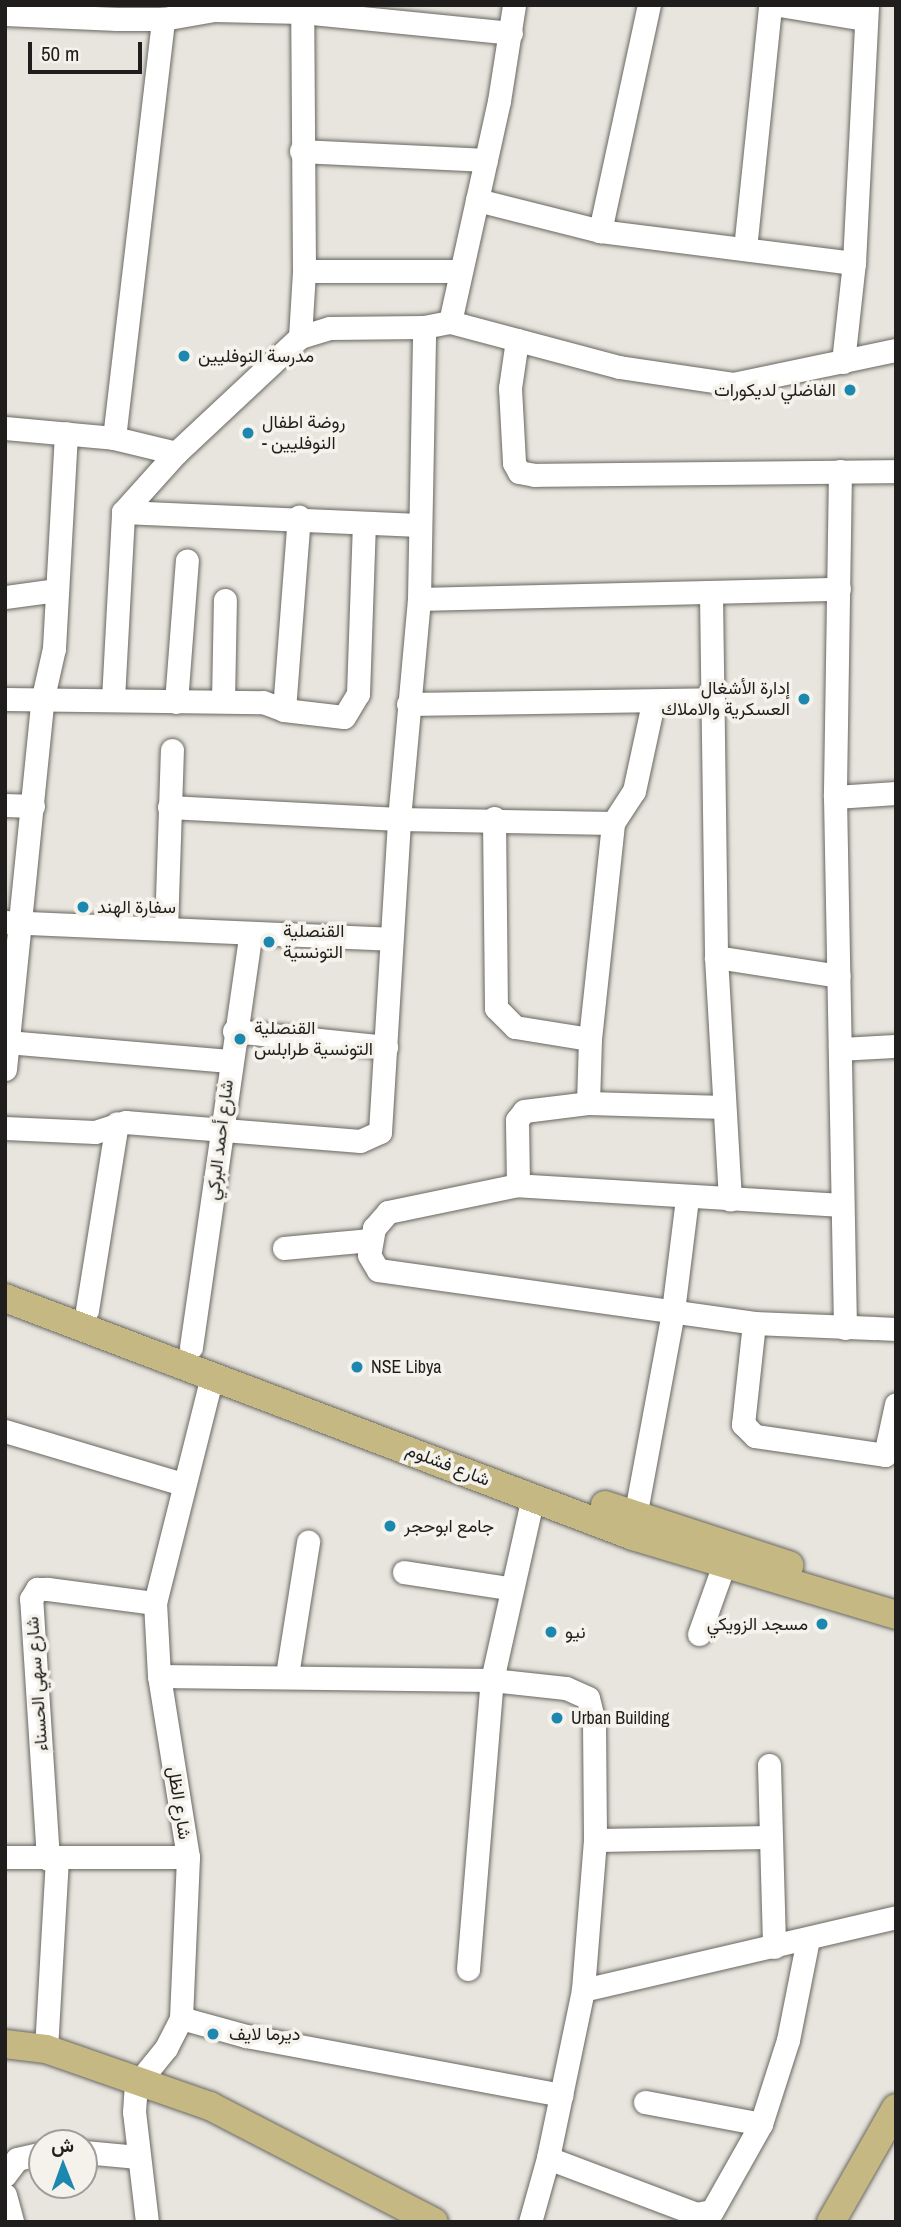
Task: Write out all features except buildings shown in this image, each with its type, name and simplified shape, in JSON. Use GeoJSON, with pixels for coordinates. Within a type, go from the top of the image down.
{"type":"FeatureCollection","features":[{"type":"Feature","properties":{"kind":"main road","name":"شارع فشلوم"},"geometry":{"type":"LineString","coordinates":[[5,1281],[191,1348],[635,1517],[853,1593],[896,1615]]}},
{"type":"Feature","properties":{"kind":"main road","name":"شارع فشلوم"},"geometry":{"type":"LineString","coordinates":[[5,1298],[723,1567],[853,1593],[896,1596]]}},
{"type":"Feature","properties":{"kind":"main road"},"geometry":{"type":"LineString","coordinates":[[5,2044],[46,2049],[139,2078],[241,2120],[434,2222]]}},
{"type":"Feature","properties":{"kind":"main road"},"geometry":{"type":"LineString","coordinates":[[831,2222],[896,2108]]}},
{"type":"Feature","properties":{"kind":"street"},"geometry":{"type":"LineString","coordinates":[[450,322],[459,271],[486,160],[514,5]]}},
{"type":"Feature","properties":{"kind":"street"},"geometry":{"type":"LineString","coordinates":[[600,231],[649,5]]}},
{"type":"Feature","properties":{"kind":"street"},"geometry":{"type":"LineString","coordinates":[[745,249],[769,5]]}},
{"type":"Feature","properties":{"kind":"street"},"geometry":{"type":"LineString","coordinates":[[780,5],[866,12],[854,262],[843,362]]}},
{"type":"Feature","properties":{"kind":"street"},"geometry":{"type":"LineString","coordinates":[[5,14],[163,19],[214,8],[302,12],[511,33]]}},
{"type":"Feature","properties":{"kind":"street"},"geometry":{"type":"LineString","coordinates":[[300,337],[304,271],[302,12]]}},
{"type":"Feature","properties":{"kind":"street"},"geometry":{"type":"LineString","coordinates":[[114,438],[163,19]]}},
{"type":"Feature","properties":{"kind":"street"},"geometry":{"type":"LineString","coordinates":[[301,151],[486,160]]}},
{"type":"Feature","properties":{"kind":"street"},"geometry":{"type":"LineString","coordinates":[[477,200],[600,231],[854,262]]}},
{"type":"Feature","properties":{"kind":"street"},"geometry":{"type":"LineString","coordinates":[[304,271],[459,271]]}},
{"type":"Feature","properties":{"kind":"street"},"geometry":{"type":"LineString","coordinates":[[113,699],[123,512],[176,453],[300,337],[344,327],[424,327],[450,322],[618,366],[713,383],[749,381],[896,349]]}},
{"type":"Feature","properties":{"kind":"street"},"geometry":{"type":"LineString","coordinates":[[5,1128],[95,1132],[117,1123],[221,1133],[372,1139],[381,1128],[390,939],[419,599],[424,327]]}},
{"type":"Feature","properties":{"kind":"street"},"geometry":{"type":"LineString","coordinates":[[517,340],[510,388],[514,463],[519,472],[536,475],[896,471]]}},
{"type":"Feature","properties":{"kind":"street"},"geometry":{"type":"LineString","coordinates":[[5,428],[114,438],[176,453]]}},
{"type":"Feature","properties":{"kind":"street"},"geometry":{"type":"LineString","coordinates":[[5,1069],[12,922],[33,806],[43,697],[54,648],[66,433]]}},
{"type":"Feature","properties":{"kind":"street"},"geometry":{"type":"LineString","coordinates":[[840,471],[835,797],[845,1328]]}},
{"type":"Feature","properties":{"kind":"street"},"geometry":{"type":"LineString","coordinates":[[123,512],[299,517],[363,524],[419,525]]}},
{"type":"Feature","properties":{"kind":"street"},"geometry":{"type":"LineString","coordinates":[[284,710],[299,517]]}},
{"type":"Feature","properties":{"kind":"street"},"geometry":{"type":"LineString","coordinates":[[5,699],[43,697],[263,702],[284,710],[342,717],[351,712],[358,694],[363,524]]}},
{"type":"Feature","properties":{"kind":"street"},"geometry":{"type":"LineString","coordinates":[[176,702],[187,559]]}},
{"type":"Feature","properties":{"kind":"street"},"geometry":{"type":"LineString","coordinates":[[419,599],[711,595],[839,589]]}},
{"type":"Feature","properties":{"kind":"street"},"geometry":{"type":"LineString","coordinates":[[5,597],[57,590]]}},
{"type":"Feature","properties":{"kind":"street"},"geometry":{"type":"LineString","coordinates":[[711,595],[716,957],[730,1200]]}},
{"type":"Feature","properties":{"kind":"street"},"geometry":{"type":"LineString","coordinates":[[223,701],[225,600]]}},
{"type":"Feature","properties":{"kind":"street"},"geometry":{"type":"LineString","coordinates":[[408,704],[653,703],[713,699]]}},
{"type":"Feature","properties":{"kind":"street"},"geometry":{"type":"LineString","coordinates":[[588,1103],[590,1039],[613,822],[634,791],[653,703]]}},
{"type":"Feature","properties":{"kind":"street"},"geometry":{"type":"LineString","coordinates":[[166,929],[172,750]]}},
{"type":"Feature","properties":{"kind":"street"},"geometry":{"type":"LineString","coordinates":[[835,797],[896,793]]}},
{"type":"Feature","properties":{"kind":"street"},"geometry":{"type":"LineString","coordinates":[[5,805],[33,806]]}},
{"type":"Feature","properties":{"kind":"street"},"geometry":{"type":"LineString","coordinates":[[169,807],[399,820],[494,818],[613,822]]}},
{"type":"Feature","properties":{"kind":"street"},"geometry":{"type":"LineString","coordinates":[[494,818],[496,1008],[515,1027],[590,1039]]}},
{"type":"Feature","properties":{"kind":"street"},"geometry":{"type":"LineString","coordinates":[[12,922],[390,939]]}},
{"type":"Feature","properties":{"kind":"street","name":"شارع أحمد البركي"},"geometry":{"type":"LineString","coordinates":[[191,1348],[229,1061],[251,933]]}},
{"type":"Feature","properties":{"kind":"street"},"geometry":{"type":"LineString","coordinates":[[716,957],[839,976]]}},
{"type":"Feature","properties":{"kind":"street"},"geometry":{"type":"LineString","coordinates":[[234,1031],[386,1047]]}},
{"type":"Feature","properties":{"kind":"street"},"geometry":{"type":"LineString","coordinates":[[7,1042],[229,1061]]}},
{"type":"Feature","properties":{"kind":"street"},"geometry":{"type":"LineString","coordinates":[[840,1049],[896,1046]]}},
{"type":"Feature","properties":{"kind":"street"},"geometry":{"type":"LineString","coordinates":[[518,1185],[518,1116],[530,1109],[588,1103],[724,1107]]}},
{"type":"Feature","properties":{"kind":"street"},"geometry":{"type":"LineString","coordinates":[[87,1310],[117,1123]]}},
{"type":"Feature","properties":{"kind":"street"},"geometry":{"type":"LineString","coordinates":[[842,1206],[518,1185],[388,1212],[379,1219],[370,1240],[369,1259],[378,1270],[754,1323],[896,1329]]}},
{"type":"Feature","properties":{"kind":"street"},"geometry":{"type":"LineString","coordinates":[[635,1517],[673,1311],[687,1198]]}},
{"type":"Feature","properties":{"kind":"street"},"geometry":{"type":"LineString","coordinates":[[284,1248],[370,1240]]}},
{"type":"Feature","properties":{"kind":"street"},"geometry":{"type":"LineString","coordinates":[[754,1323],[743,1424],[749,1433],[885,1455],[896,1404]]}},
{"type":"Feature","properties":{"kind":"street","name":"شارع الظل"},"geometry":{"type":"LineString","coordinates":[[139,2078],[166,2048],[181,2018],[188,1857],[159,1676],[155,1603],[212,1376]]}},
{"type":"Feature","properties":{"kind":"street"},"geometry":{"type":"LineString","coordinates":[[5,1431],[183,1485]]}},
{"type":"Feature","properties":{"kind":"street"},"geometry":{"type":"LineString","coordinates":[[468,1969],[492,1680],[509,1588],[533,1497]]}},
{"type":"Feature","properties":{"kind":"street"},"geometry":{"type":"LineString","coordinates":[[287,1675],[308,1542]]}},
{"type":"Feature","properties":{"kind":"street"},"geometry":{"type":"LineString","coordinates":[[699,1634],[723,1567]]}},
{"type":"Feature","properties":{"kind":"street"},"geometry":{"type":"LineString","coordinates":[[404,1572],[509,1588]]}},
{"type":"Feature","properties":{"kind":"street","name":"شارع سهي الحسناء"},"geometry":{"type":"LineString","coordinates":[[52,1859],[31,1599],[37,1589],[48,1589],[155,1603]]}},
{"type":"Feature","properties":{"kind":"street"},"geometry":{"type":"LineString","coordinates":[[159,1676],[287,1675],[492,1680],[580,1691],[590,1702],[595,1840],[583,1990],[548,2158],[530,2222]]}},
{"type":"Feature","properties":{"kind":"street"},"geometry":{"type":"LineString","coordinates":[[769,1765],[774,1947]]}},
{"type":"Feature","properties":{"kind":"street"},"geometry":{"type":"LineString","coordinates":[[595,1840],[770,1837]]}},
{"type":"Feature","properties":{"kind":"street"},"geometry":{"type":"LineString","coordinates":[[5,1857],[188,1857]]}},
{"type":"Feature","properties":{"kind":"street"},"geometry":{"type":"LineString","coordinates":[[46,2049],[52,1859]]}},
{"type":"Feature","properties":{"kind":"street"},"geometry":{"type":"LineString","coordinates":[[583,1990],[896,1917]]}},
{"type":"Feature","properties":{"kind":"street"},"geometry":{"type":"LineString","coordinates":[[548,2158],[696,2214],[707,2214],[761,2124],[788,2040],[807,1939]]}},
{"type":"Feature","properties":{"kind":"street"},"geometry":{"type":"LineString","coordinates":[[181,2018],[246,2036],[562,2095]]}},
{"type":"Feature","properties":{"kind":"street"},"geometry":{"type":"LineString","coordinates":[[139,2078],[134,2112],[147,2222]]}},
{"type":"Feature","properties":{"kind":"street"},"geometry":{"type":"LineString","coordinates":[[645,2102],[761,2124]]}},
{"type":"Feature","properties":{"kind":"street"},"geometry":{"type":"LineString","coordinates":[[98,2153],[138,2157]]}},
{"type":"Feature","properties":{"kind":"street"},"geometry":{"type":"LineString","coordinates":[[5,2175],[17,2159],[28,2156]]}},
{"type":"Feature","properties":{"kind":"street"},"geometry":{"type":"LineString","coordinates":[[5,2195],[12,2222]]}},
{"type":"Feature","properties":{"kind":"place","name":"مدرسة النوفليين"},"geometry":{"type":"Point","coordinates":[184,356]}},
{"type":"Feature","properties":{"kind":"place","name":"الفاضلي لديكورات"},"geometry":{"type":"Point","coordinates":[850,390]}},
{"type":"Feature","properties":{"kind":"place","name":"روضة اطفال - النوفليين"},"geometry":{"type":"Point","coordinates":[248,433]}},
{"type":"Feature","properties":{"kind":"place","name":"إدارة الأشغال العسكرية والاملاك"},"geometry":{"type":"Point","coordinates":[804,699]}},
{"type":"Feature","properties":{"kind":"place","name":"سفارة الهند"},"geometry":{"type":"Point","coordinates":[83,907]}},
{"type":"Feature","properties":{"kind":"place","name":"القنصلية التونسية"},"geometry":{"type":"Point","coordinates":[269,942]}},
{"type":"Feature","properties":{"kind":"place","name":"القنصلية التونسية طرابلس"},"geometry":{"type":"Point","coordinates":[240,1039]}},
{"type":"Feature","properties":{"kind":"place","name":"NSE Libya"},"geometry":{"type":"Point","coordinates":[357,1367]}},
{"type":"Feature","properties":{"kind":"place","name":"جامع ابوحجر"},"geometry":{"type":"Point","coordinates":[390,1526]}},
{"type":"Feature","properties":{"kind":"place","name":"مسجد الزويكي"},"geometry":{"type":"Point","coordinates":[822,1624]}},
{"type":"Feature","properties":{"kind":"place","name":"نيو"},"geometry":{"type":"Point","coordinates":[551,1632]}},
{"type":"Feature","properties":{"kind":"place","name":"Urban Building"},"geometry":{"type":"Point","coordinates":[557,1718]}},
{"type":"Feature","properties":{"kind":"place","name":"ديرما لايف"},"geometry":{"type":"Point","coordinates":[213,2034]}}]}
